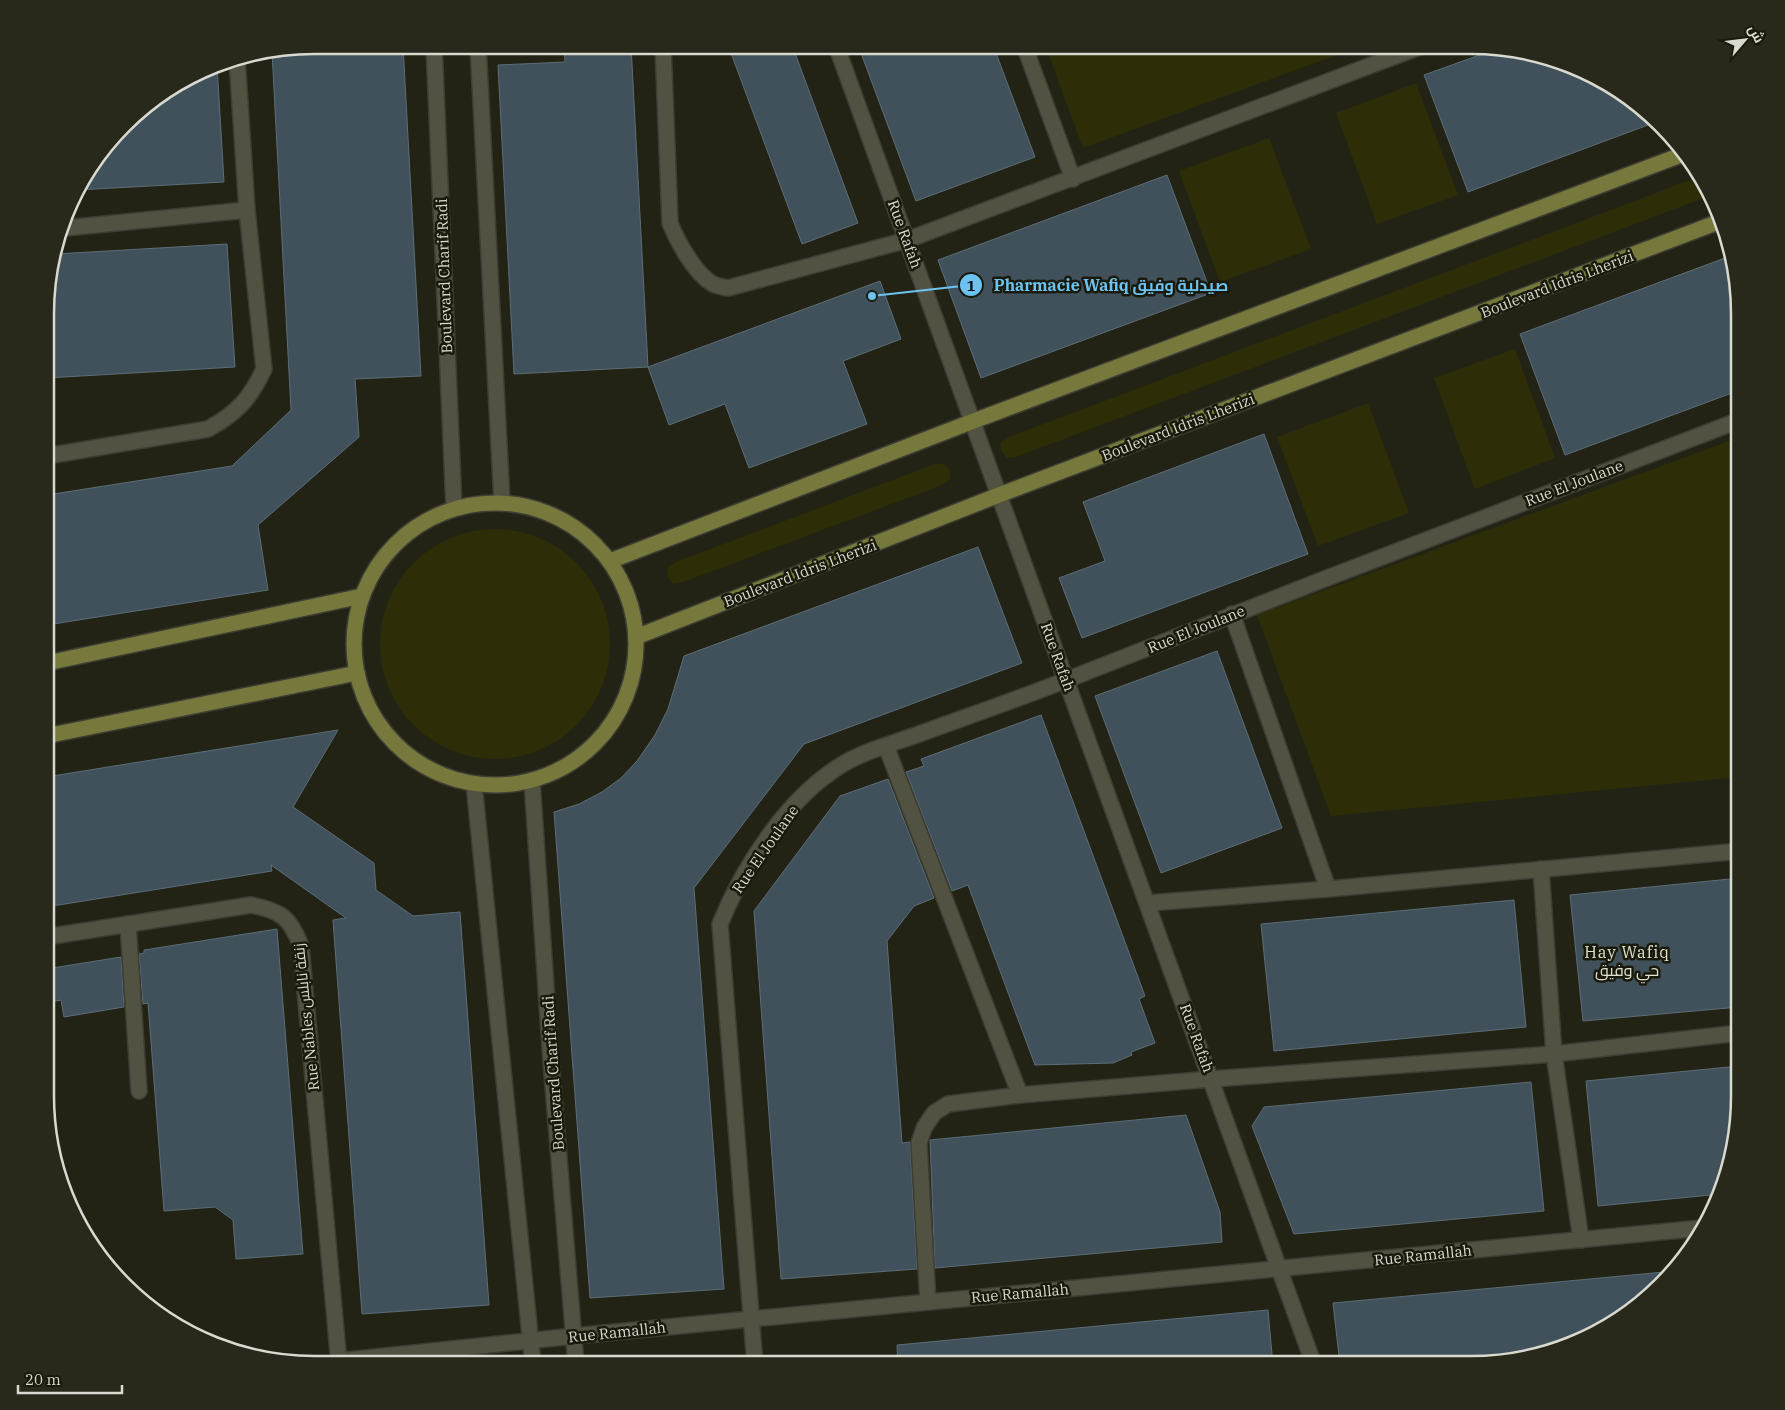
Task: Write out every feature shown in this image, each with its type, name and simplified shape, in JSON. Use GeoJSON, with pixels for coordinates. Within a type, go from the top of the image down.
{"type":"FeatureCollection","features":[{"type":"Feature","properties":{"kind":"main road"},"geometry":{"type":"LineString","coordinates":[[610,561],[971,422],[1677,156]]}},
{"type":"Feature","properties":{"kind":"main road","name":"Boulevard Idris Lherizi"},"geometry":{"type":"LineString","coordinates":[[636,638],[999,495],[1715,224]]}},
{"type":"Feature","properties":{"kind":"main road"},"geometry":{"type":"LineString","coordinates":[[502,502],[533,508],[562,520],[588,538],[610,561],[622,581],[630,603],[636,638],[632,683],[622,708],[608,730],[594,746],[573,763],[550,775],[532,781],[496,786],[474,784],[433,771],[399,747],[372,713],[357,674],[354,634],[362,596],[378,566],[399,540],[422,523],[454,508],[480,503],[502,502]]}},
{"type":"Feature","properties":{"kind":"main road"},"geometry":{"type":"LineString","coordinates":[[54,661],[362,596]]}},
{"type":"Feature","properties":{"kind":"main road"},"geometry":{"type":"LineString","coordinates":[[54,734],[357,674]]}},
{"type":"Feature","properties":{"kind":"street","name":"Boulevard Charif Radi"},"geometry":{"type":"LineString","coordinates":[[434,54],[454,508]]}},
{"type":"Feature","properties":{"kind":"street"},"geometry":{"type":"LineString","coordinates":[[478,54],[502,502]]}},
{"type":"Feature","properties":{"kind":"street"},"geometry":{"type":"LineString","coordinates":[[663,54],[670,223],[685,254],[712,284],[728,288],[907,240],[1401,54]]}},
{"type":"Feature","properties":{"kind":"street","name":"Rue Rafah"},"geometry":{"type":"LineString","coordinates":[[839,54],[971,422],[1281,1269],[1311,1356]]}},
{"type":"Feature","properties":{"kind":"street"},"geometry":{"type":"LineString","coordinates":[[1027,54],[1073,179]]}},
{"type":"Feature","properties":{"kind":"street"},"geometry":{"type":"LineString","coordinates":[[54,455],[208,429],[231,416],[256,387],[264,369],[247,210],[238,66]]}},
{"type":"Feature","properties":{"kind":"street"},"geometry":{"type":"LineString","coordinates":[[69,227],[247,210]]}},
{"type":"Feature","properties":{"kind":"street","name":"Rue El Joulane"},"geometry":{"type":"LineString","coordinates":[[751,1318],[720,924],[731,897],[784,816],[815,785],[844,763],[886,746],[1066,680],[1232,614],[1731,423]]}},
{"type":"Feature","properties":{"kind":"street"},"geometry":{"type":"LineString","coordinates":[[1232,614],[1328,889]]}},
{"type":"Feature","properties":{"kind":"street"},"geometry":{"type":"LineString","coordinates":[[886,746],[1020,1095]]}},
{"type":"Feature","properties":{"kind":"street","name":"Boulevard Charif Radi"},"geometry":{"type":"LineString","coordinates":[[532,781],[551,1061],[575,1356]]}},
{"type":"Feature","properties":{"kind":"street"},"geometry":{"type":"LineString","coordinates":[[474,784],[533,1356]]}},
{"type":"Feature","properties":{"kind":"street"},"geometry":{"type":"LineString","coordinates":[[1148,903],[1328,889],[1731,852]]}},
{"type":"Feature","properties":{"kind":"street"},"geometry":{"type":"LineString","coordinates":[[1541,869],[1554,1054],[1581,1240]]}},
{"type":"Feature","properties":{"kind":"street","name":"Rue Nables زنقة نابلس"},"geometry":{"type":"LineString","coordinates":[[54,936],[251,905],[269,908],[283,915],[294,927],[300,946],[338,1356]]}},
{"type":"Feature","properties":{"kind":"street"},"geometry":{"type":"LineString","coordinates":[[128,924],[139,1091]]}},
{"type":"Feature","properties":{"kind":"street"},"geometry":{"type":"LineString","coordinates":[[928,1302],[919,1143],[924,1128],[934,1113],[948,1104],[1020,1095],[1212,1079],[1554,1054],[1731,1034]]}},
{"type":"Feature","properties":{"kind":"street","name":"Rue Ramallah"},"geometry":{"type":"LineString","coordinates":[[398,1356],[532,1340],[751,1318],[1694,1229]]}},
{"type":"Feature","properties":{"kind":"street"},"geometry":{"type":"LineString","coordinates":[[751,1318],[754,1356]]}},
{"type":"Feature","properties":{"kind":"shaded area"},"geometry":{"type":"Polygon","coordinates":[[[1048,54],[1339,54],[1083,148],[1048,54]]]}},
{"type":"Feature","properties":{"kind":"shaded area"},"geometry":{"type":"Polygon","coordinates":[[[1416,83],[1458,195],[1377,224],[1336,113],[1416,83]]]}},
{"type":"Feature","properties":{"kind":"shaded area"},"geometry":{"type":"Polygon","coordinates":[[[1269,138],[1311,249],[1220,282],[1179,171],[1269,138]]]}},
{"type":"Feature","properties":{"kind":"shaded area"},"geometry":{"type":"Polygon","coordinates":[[[1693,179],[1704,198],[1016,457],[1007,458],[1001,451],[1001,442],[1009,437],[1693,179]]]}},
{"type":"Feature","properties":{"kind":"shaded area"},"geometry":{"type":"Polygon","coordinates":[[[1515,349],[1555,458],[1475,489],[1434,378],[1515,349]]]}},
{"type":"Feature","properties":{"kind":"shaded area"},"geometry":{"type":"Polygon","coordinates":[[[1368,403],[1409,513],[1318,546],[1277,437],[1368,403]]]}},
{"type":"Feature","properties":{"kind":"shaded area"},"geometry":{"type":"Polygon","coordinates":[[[1731,440],[1731,778],[1331,816],[1257,615],[1731,440]]]}},
{"type":"Feature","properties":{"kind":"shaded area"},"geometry":{"type":"Polygon","coordinates":[[[935,464],[944,464],[950,470],[950,479],[942,485],[683,582],[673,584],[668,577],[667,568],[676,562],[935,464]]]}},
{"type":"Feature","properties":{"kind":"shaded area"},"geometry":{"type":"Polygon","coordinates":[[[495,529],[528,534],[539,538],[568,555],[584,571],[596,590],[605,611],[610,644],[605,677],[601,688],[584,717],[568,733],[549,745],[528,754],[495,759],[462,754],[451,750],[422,733],[406,717],[394,698],[385,677],[380,644],[385,611],[389,600],[406,571],[422,555],[441,543],[462,534],[495,529]]]}},
{"type":"Feature","properties":{"kind":"building"},"geometry":{"type":"Polygon","coordinates":[[[297,54],[403,54],[421,376],[355,379],[359,437],[258,525],[268,590],[54,624],[54,494],[232,466],[291,410],[272,57],[297,54]]]}},
{"type":"Feature","properties":{"kind":"building"},"geometry":{"type":"Polygon","coordinates":[[[565,54],[631,54],[648,367],[514,374],[498,65],[565,62],[565,54]]]}},
{"type":"Feature","properties":{"kind":"building"},"geometry":{"type":"Polygon","coordinates":[[[731,54],[795,54],[858,223],[802,244],[731,54]]]}},
{"type":"Feature","properties":{"kind":"building"},"geometry":{"type":"Polygon","coordinates":[[[861,54],[996,54],[1035,157],[916,201],[861,54]]]}},
{"type":"Feature","properties":{"kind":"building"},"geometry":{"type":"Polygon","coordinates":[[[1482,54],[1522,59],[1554,68],[1586,81],[1615,98],[1649,124],[1468,192],[1424,75],[1482,54]]]}},
{"type":"Feature","properties":{"kind":"building"},"geometry":{"type":"Polygon","coordinates":[[[217,73],[224,182],[86,190],[118,142],[142,118],[184,89],[217,73]]]}},
{"type":"Feature","properties":{"kind":"building"},"geometry":{"type":"Polygon","coordinates":[[[1167,175],[1211,293],[981,378],[938,260],[1167,175]]]}},
{"type":"Feature","properties":{"kind":"building"},"geometry":{"type":"Polygon","coordinates":[[[227,244],[235,367],[54,378],[54,297],[61,254],[227,244]]]}},
{"type":"Feature","properties":{"kind":"building"},"geometry":{"type":"Polygon","coordinates":[[[1725,258],[1731,297],[1731,393],[1565,455],[1520,334],[1725,258]]]}},
{"type":"Feature","properties":{"kind":"building"},"geometry":{"type":"Polygon","coordinates":[[[880,281],[901,339],[843,361],[867,424],[749,468],[725,404],[669,425],[648,367],[880,281]]]}},
{"type":"Feature","properties":{"kind":"building"},"geometry":{"type":"Polygon","coordinates":[[[1264,434],[1308,554],[1082,638],[1059,578],[1105,561],[1083,502],[1264,434]]]}},
{"type":"Feature","properties":{"kind":"building"},"geometry":{"type":"Polygon","coordinates":[[[978,547],[1022,663],[804,744],[694,888],[724,1289],[590,1298],[554,812],[579,804],[602,792],[621,778],[637,761],[655,735],[668,709],[684,656],[978,547]]]}},
{"type":"Feature","properties":{"kind":"building"},"geometry":{"type":"Polygon","coordinates":[[[1217,651],[1282,828],[1161,873],[1095,696],[1217,651]]]}},
{"type":"Feature","properties":{"kind":"building"},"geometry":{"type":"Polygon","coordinates":[[[1041,715],[1145,996],[1139,999],[1155,1043],[1131,1052],[1132,1055],[1113,1063],[1035,1065],[968,885],[952,891],[906,772],[924,766],[921,759],[1041,715]]]}},
{"type":"Feature","properties":{"kind":"building"},"geometry":{"type":"Polygon","coordinates":[[[338,730],[293,807],[374,863],[376,890],[413,916],[460,912],[489,1305],[362,1314],[333,920],[346,918],[271,865],[272,871],[54,906],[54,776],[338,730]]]}},
{"type":"Feature","properties":{"kind":"building"},"geometry":{"type":"Polygon","coordinates":[[[888,779],[934,898],[914,906],[887,941],[902,1143],[910,1142],[917,1269],[781,1279],[754,911],[840,796],[888,779]]]}},
{"type":"Feature","properties":{"kind":"building"},"geometry":{"type":"Polygon","coordinates":[[[1731,879],[1731,1008],[1583,1021],[1570,895],[1731,879]]]}},
{"type":"Feature","properties":{"kind":"building"},"geometry":{"type":"Polygon","coordinates":[[[1514,900],[1526,1027],[1274,1051],[1261,924],[1514,900]]]}},
{"type":"Feature","properties":{"kind":"building"},"geometry":{"type":"Polygon","coordinates":[[[277,929],[303,1254],[236,1259],[233,1220],[215,1207],[164,1211],[148,1003],[143,1004],[139,954],[144,953],[144,950],[277,929]]]}},
{"type":"Feature","properties":{"kind":"building"},"geometry":{"type":"Polygon","coordinates":[[[121,957],[124,1007],[64,1017],[61,1000],[54,1001],[54,968],[121,957]]]}},
{"type":"Feature","properties":{"kind":"building"},"geometry":{"type":"Polygon","coordinates":[[[1731,1067],[1729,1130],[1722,1163],[1711,1195],[1598,1206],[1586,1081],[1731,1067]]]}},
{"type":"Feature","properties":{"kind":"building"},"geometry":{"type":"Polygon","coordinates":[[[1531,1082],[1544,1211],[1294,1234],[1252,1126],[1264,1107],[1531,1082]]]}},
{"type":"Feature","properties":{"kind":"building"},"geometry":{"type":"Polygon","coordinates":[[[1186,1115],[1220,1212],[1222,1242],[935,1268],[930,1140],[1186,1115]]]}},
{"type":"Feature","properties":{"kind":"building"},"geometry":{"type":"Polygon","coordinates":[[[1663,1272],[1643,1292],[1615,1312],[1586,1329],[1538,1347],[1488,1356],[1339,1356],[1333,1303],[1663,1272]]]}},
{"type":"Feature","properties":{"kind":"building"},"geometry":{"type":"Polygon","coordinates":[[[1268,1310],[1272,1356],[898,1356],[897,1345],[1268,1310]]]}},
{"type":"Feature","properties":{"kind":"place","name":"Pharmacie Wafiq صيدلية وفيق"},"geometry":{"type":"Point","coordinates":[872,296]}},
{"type":"Feature","properties":{"kind":"district","name":"Hay Wafiq حي وفيق"},"geometry":{"type":"Point","coordinates":[1627,961]}}]}
